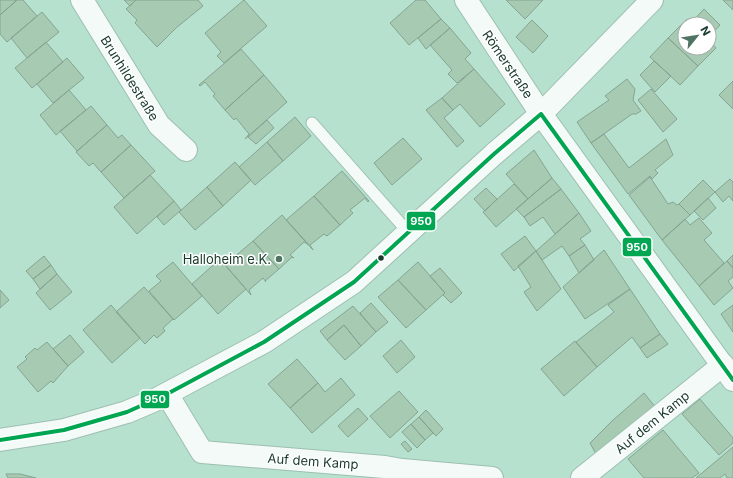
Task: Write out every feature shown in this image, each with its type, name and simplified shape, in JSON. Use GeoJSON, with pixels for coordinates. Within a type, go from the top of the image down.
{"type":"FeatureCollection","features":[{"type":"Feature","properties":{"kind":"street","name":"Brunhildestraße"},"geometry":{"type":"LineString","coordinates":[[82,0],[159,125],[186,150]]}},
{"type":"Feature","properties":{"kind":"street","name":"Römerstraße"},"geometry":{"type":"LineString","coordinates":[[466,0],[541,114],[728,372]]}},
{"type":"Feature","properties":{"kind":"street"},"geometry":{"type":"LineString","coordinates":[[0,440],[64,430],[127,412],[167,394],[264,342],[354,282],[494,154],[541,114],[652,0]]}},
{"type":"Feature","properties":{"kind":"street","name":"Auf dem Kamp"},"geometry":{"type":"LineString","coordinates":[[582,478],[728,372]]}},
{"type":"Feature","properties":{"kind":"street","name":"Auf dem Kamp"},"geometry":{"type":"LineString","coordinates":[[167,394],[202,452],[386,472],[402,470],[492,478]]}},
{"type":"Feature","properties":{"kind":"lane"},"geometry":{"type":"LineString","coordinates":[[312,123],[408,232]]}},
{"type":"Feature","properties":{"kind":"building"},"geometry":{"type":"Polygon","coordinates":[[[0,0],[15,0],[16,1],[0,15],[0,0]]]}},
{"type":"Feature","properties":{"kind":"building"},"geometry":{"type":"Polygon","coordinates":[[[17,0],[23,0],[37,16],[7,42],[0,34],[0,15],[17,0]]]}},
{"type":"Feature","properties":{"kind":"building"},"geometry":{"type":"Polygon","coordinates":[[[124,0],[136,0],[130,6],[124,0]]]}},
{"type":"Feature","properties":{"kind":"building"},"geometry":{"type":"Polygon","coordinates":[[[136,0],[198,0],[203,6],[176,28],[157,47],[135,23],[137,20],[126,9],[136,0]]]}},
{"type":"Feature","properties":{"kind":"building"},"geometry":{"type":"Polygon","coordinates":[[[244,0],[267,26],[224,63],[217,56],[221,52],[205,33],[244,0]]]}},
{"type":"Feature","properties":{"kind":"building"},"geometry":{"type":"Polygon","coordinates":[[[416,0],[425,0],[441,19],[409,45],[390,23],[416,0]]]}},
{"type":"Feature","properties":{"kind":"building"},"geometry":{"type":"Polygon","coordinates":[[[506,0],[543,0],[525,19],[506,0]]]}},
{"type":"Feature","properties":{"kind":"building"},"geometry":{"type":"Polygon","coordinates":[[[723,0],[733,0],[733,10],[723,0]]]}},
{"type":"Feature","properties":{"kind":"building"},"geometry":{"type":"Polygon","coordinates":[[[704,9],[711,16],[698,16],[704,9]]]}},
{"type":"Feature","properties":{"kind":"building"},"geometry":{"type":"Polygon","coordinates":[[[42,12],[59,32],[27,58],[11,38],[42,12]]]}},
{"type":"Feature","properties":{"kind":"building"},"geometry":{"type":"Polygon","coordinates":[[[441,19],[450,28],[426,49],[418,38],[441,19]]]}},
{"type":"Feature","properties":{"kind":"building"},"geometry":{"type":"Polygon","coordinates":[[[532,20],[548,36],[533,53],[516,37],[532,20]]]}},
{"type":"Feature","properties":{"kind":"building"},"geometry":{"type":"Polygon","coordinates":[[[450,28],[471,53],[465,59],[474,69],[457,83],[448,74],[452,70],[430,45],[450,28]]]}},
{"type":"Feature","properties":{"kind":"building"},"geometry":{"type":"Polygon","coordinates":[[[677,29],[677,46],[668,38],[677,29]]]}},
{"type":"Feature","properties":{"kind":"building"},"geometry":{"type":"Polygon","coordinates":[[[668,38],[677,46],[677,56],[687,56],[698,66],[680,85],[650,57],[668,38]]]}},
{"type":"Feature","properties":{"kind":"building"},"geometry":{"type":"Polygon","coordinates":[[[46,42],[63,62],[32,88],[15,68],[46,42]]]}},
{"type":"Feature","properties":{"kind":"building"},"geometry":{"type":"Polygon","coordinates":[[[241,49],[264,75],[225,110],[213,96],[215,94],[205,82],[200,86],[199,85],[241,49]]]}},
{"type":"Feature","properties":{"kind":"building"},"geometry":{"type":"Polygon","coordinates":[[[687,56],[708,56],[698,66],[687,56]]]}},
{"type":"Feature","properties":{"kind":"building"},"geometry":{"type":"Polygon","coordinates":[[[67,58],[84,78],[53,103],[37,84],[67,58]]]}},
{"type":"Feature","properties":{"kind":"building"},"geometry":{"type":"Polygon","coordinates":[[[654,61],[671,76],[655,92],[640,75],[654,61]]]}},
{"type":"Feature","properties":{"kind":"building"},"geometry":{"type":"Polygon","coordinates":[[[474,69],[505,104],[480,127],[460,104],[453,110],[442,98],[474,69]]]}},
{"type":"Feature","properties":{"kind":"building"},"geometry":{"type":"Polygon","coordinates":[[[264,75],[287,102],[245,139],[249,134],[236,118],[234,120],[225,110],[264,75]]]}},
{"type":"Feature","properties":{"kind":"building"},"geometry":{"type":"Polygon","coordinates":[[[627,79],[635,89],[633,100],[641,111],[636,114],[632,114],[591,143],[577,122],[609,100],[605,96],[627,79]]]}},
{"type":"Feature","properties":{"kind":"building"},"geometry":{"type":"Polygon","coordinates":[[[733,81],[733,109],[719,95],[733,81]]]}},
{"type":"Feature","properties":{"kind":"building"},"geometry":{"type":"Polygon","coordinates":[[[651,89],[677,119],[663,132],[638,100],[651,89]]]}},
{"type":"Feature","properties":{"kind":"building"},"geometry":{"type":"Polygon","coordinates":[[[69,90],[86,110],[56,135],[40,115],[69,90]]]}},
{"type":"Feature","properties":{"kind":"building"},"geometry":{"type":"Polygon","coordinates":[[[442,98],[453,110],[444,118],[464,141],[457,147],[426,110],[442,98]]]}},
{"type":"Feature","properties":{"kind":"building"},"geometry":{"type":"Polygon","coordinates":[[[91,106],[107,125],[77,151],[60,131],[91,106]]]}},
{"type":"Feature","properties":{"kind":"building"},"geometry":{"type":"Polygon","coordinates":[[[295,117],[311,136],[283,161],[267,142],[295,117]]]}},
{"type":"Feature","properties":{"kind":"building"},"geometry":{"type":"Polygon","coordinates":[[[267,120],[274,128],[256,144],[248,137],[267,120]]]}},
{"type":"Feature","properties":{"kind":"building"},"geometry":{"type":"Polygon","coordinates":[[[107,125],[118,138],[122,135],[131,145],[101,172],[93,163],[89,166],[76,152],[107,125]]]}},
{"type":"Feature","properties":{"kind":"building"},"geometry":{"type":"Polygon","coordinates":[[[604,134],[629,168],[666,139],[673,155],[655,170],[658,173],[652,179],[650,176],[628,194],[591,143],[604,134]]]}},
{"type":"Feature","properties":{"kind":"building"},"geometry":{"type":"Polygon","coordinates":[[[403,138],[422,159],[392,185],[374,163],[403,138]]]}},
{"type":"Feature","properties":{"kind":"building"},"geometry":{"type":"Polygon","coordinates":[[[267,142],[283,161],[255,185],[239,167],[267,142]]]}},
{"type":"Feature","properties":{"kind":"building"},"geometry":{"type":"Polygon","coordinates":[[[131,145],[155,171],[124,198],[101,172],[131,145]]]}},
{"type":"Feature","properties":{"kind":"building"},"geometry":{"type":"Polygon","coordinates":[[[534,150],[552,178],[528,199],[506,174],[534,150]]]}},
{"type":"Feature","properties":{"kind":"building"},"geometry":{"type":"Polygon","coordinates":[[[235,162],[251,180],[223,206],[207,187],[235,162]]]}},
{"type":"Feature","properties":{"kind":"building"},"geometry":{"type":"Polygon","coordinates":[[[342,171],[369,201],[368,202],[365,198],[350,210],[353,213],[340,225],[314,196],[342,171]]]}},
{"type":"Feature","properties":{"kind":"building"},"geometry":{"type":"Polygon","coordinates":[[[150,175],[174,201],[137,234],[114,207],[150,175]]]}},
{"type":"Feature","properties":{"kind":"building"},"geometry":{"type":"Polygon","coordinates":[[[650,177],[668,204],[673,202],[677,205],[679,204],[690,215],[662,240],[629,195],[650,177]]]}},
{"type":"Feature","properties":{"kind":"building"},"geometry":{"type":"Polygon","coordinates":[[[552,178],[561,189],[524,217],[516,209],[552,178]]]}},
{"type":"Feature","properties":{"kind":"building"},"geometry":{"type":"Polygon","coordinates":[[[730,179],[733,182],[733,201],[729,196],[723,202],[715,192],[730,179]]]}},
{"type":"Feature","properties":{"kind":"building"},"geometry":{"type":"Polygon","coordinates":[[[703,180],[715,192],[690,215],[679,204],[703,180]]]}},
{"type":"Feature","properties":{"kind":"building"},"geometry":{"type":"Polygon","coordinates":[[[514,184],[528,199],[496,227],[483,212],[514,184]]]}},
{"type":"Feature","properties":{"kind":"building"},"geometry":{"type":"Polygon","coordinates":[[[207,187],[223,206],[195,230],[179,212],[207,187]]]}},
{"type":"Feature","properties":{"kind":"building"},"geometry":{"type":"Polygon","coordinates":[[[486,188],[497,199],[485,211],[474,199],[486,188]]]}},
{"type":"Feature","properties":{"kind":"building"},"geometry":{"type":"Polygon","coordinates":[[[561,189],[579,213],[555,234],[543,217],[530,226],[524,217],[561,189]]]}},
{"type":"Feature","properties":{"kind":"building"},"geometry":{"type":"Polygon","coordinates":[[[314,196],[340,225],[327,236],[324,234],[310,245],[313,250],[286,220],[314,196]]]}},
{"type":"Feature","properties":{"kind":"building"},"geometry":{"type":"Polygon","coordinates":[[[708,198],[716,208],[703,220],[694,211],[708,198]]]}},
{"type":"Feature","properties":{"kind":"building"},"geometry":{"type":"Polygon","coordinates":[[[174,201],[181,210],[164,225],[157,217],[174,201]]]}},
{"type":"Feature","properties":{"kind":"building"},"geometry":{"type":"Polygon","coordinates":[[[579,213],[591,231],[580,239],[585,245],[569,256],[562,246],[542,260],[536,251],[579,213]]]}},
{"type":"Feature","properties":{"kind":"building"},"geometry":{"type":"Polygon","coordinates":[[[282,215],[309,245],[304,242],[290,255],[294,258],[292,257],[279,269],[253,241],[282,215]]]}},
{"type":"Feature","properties":{"kind":"building"},"geometry":{"type":"Polygon","coordinates":[[[699,218],[712,233],[704,240],[724,263],[699,286],[662,240],[685,219],[690,225],[699,218]]]}},
{"type":"Feature","properties":{"kind":"building"},"geometry":{"type":"Polygon","coordinates":[[[525,236],[536,251],[514,271],[501,254],[525,236]]]}},
{"type":"Feature","properties":{"kind":"building"},"geometry":{"type":"Polygon","coordinates":[[[253,241],[279,269],[265,281],[263,278],[249,290],[251,295],[225,265],[253,241]]]}},
{"type":"Feature","properties":{"kind":"building"},"geometry":{"type":"Polygon","coordinates":[[[585,245],[594,260],[579,273],[569,256],[585,245]]]}},
{"type":"Feature","properties":{"kind":"building"},"geometry":{"type":"Polygon","coordinates":[[[604,250],[630,289],[585,319],[563,287],[604,250]]]}},
{"type":"Feature","properties":{"kind":"building"},"geometry":{"type":"Polygon","coordinates":[[[536,251],[561,289],[537,311],[524,292],[531,287],[518,266],[536,251]]]}},
{"type":"Feature","properties":{"kind":"building"},"geometry":{"type":"Polygon","coordinates":[[[733,255],[733,268],[727,261],[733,255]]]}},
{"type":"Feature","properties":{"kind":"building"},"geometry":{"type":"Polygon","coordinates":[[[44,256],[51,265],[33,279],[26,271],[44,256]]]}},
{"type":"Feature","properties":{"kind":"building"},"geometry":{"type":"Polygon","coordinates":[[[220,259],[246,289],[218,314],[192,284],[220,259]]]}},
{"type":"Feature","properties":{"kind":"building"},"geometry":{"type":"Polygon","coordinates":[[[727,261],[733,268],[733,277],[728,281],[733,288],[714,305],[699,286],[727,261]]]}},
{"type":"Feature","properties":{"kind":"building"},"geometry":{"type":"Polygon","coordinates":[[[173,262],[202,296],[174,320],[149,291],[161,281],[156,276],[173,262]]]}},
{"type":"Feature","properties":{"kind":"building"},"geometry":{"type":"Polygon","coordinates":[[[418,262],[445,293],[426,310],[398,280],[418,262]]]}},
{"type":"Feature","properties":{"kind":"building"},"geometry":{"type":"Polygon","coordinates":[[[51,265],[57,274],[40,289],[33,279],[51,265]]]}},
{"type":"Feature","properties":{"kind":"building"},"geometry":{"type":"Polygon","coordinates":[[[440,268],[462,293],[451,303],[443,295],[445,293],[430,276],[440,268]]]}},
{"type":"Feature","properties":{"kind":"building"},"geometry":{"type":"Polygon","coordinates":[[[57,274],[72,292],[50,310],[36,293],[57,274]]]}},
{"type":"Feature","properties":{"kind":"building"},"geometry":{"type":"Polygon","coordinates":[[[398,280],[426,310],[406,328],[378,297],[398,280]]]}},
{"type":"Feature","properties":{"kind":"building"},"geometry":{"type":"Polygon","coordinates":[[[144,287],[173,319],[163,328],[165,331],[157,338],[154,335],[145,344],[116,312],[144,287]]]}},
{"type":"Feature","properties":{"kind":"building"},"geometry":{"type":"Polygon","coordinates":[[[630,289],[660,334],[640,348],[632,337],[597,367],[576,342],[614,312],[608,305],[630,289]]]}},
{"type":"Feature","properties":{"kind":"building"},"geometry":{"type":"Polygon","coordinates":[[[0,290],[9,300],[0,308],[0,290]]]}},
{"type":"Feature","properties":{"kind":"building"},"geometry":{"type":"Polygon","coordinates":[[[371,303],[388,322],[376,332],[360,313],[371,303]]]}},
{"type":"Feature","properties":{"kind":"building"},"geometry":{"type":"Polygon","coordinates":[[[111,305],[140,338],[112,363],[83,330],[111,305]]]}},
{"type":"Feature","properties":{"kind":"building"},"geometry":{"type":"Polygon","coordinates":[[[733,305],[733,332],[721,314],[733,305]]]}},
{"type":"Feature","properties":{"kind":"building"},"geometry":{"type":"Polygon","coordinates":[[[353,306],[376,332],[361,346],[344,325],[327,340],[320,331],[353,306]]]}},
{"type":"Feature","properties":{"kind":"building"},"geometry":{"type":"Polygon","coordinates":[[[344,325],[361,346],[345,360],[327,340],[344,325]]]}},
{"type":"Feature","properties":{"kind":"building"},"geometry":{"type":"Polygon","coordinates":[[[660,334],[668,344],[647,358],[640,348],[660,334]]]}},
{"type":"Feature","properties":{"kind":"building"},"geometry":{"type":"Polygon","coordinates":[[[70,335],[84,352],[68,366],[53,349],[70,335]]]}},
{"type":"Feature","properties":{"kind":"building"},"geometry":{"type":"Polygon","coordinates":[[[401,340],[415,357],[397,373],[383,356],[401,340]]]}},
{"type":"Feature","properties":{"kind":"building"},"geometry":{"type":"Polygon","coordinates":[[[575,341],[597,367],[564,396],[541,369],[575,341]]]}},
{"type":"Feature","properties":{"kind":"building"},"geometry":{"type":"Polygon","coordinates":[[[47,342],[68,366],[53,383],[51,381],[38,392],[17,367],[27,359],[25,357],[35,348],[37,350],[47,342]]]}},
{"type":"Feature","properties":{"kind":"building"},"geometry":{"type":"Polygon","coordinates":[[[297,359],[318,383],[290,408],[268,384],[297,359]]]}},
{"type":"Feature","properties":{"kind":"building"},"geometry":{"type":"Polygon","coordinates":[[[341,378],[355,395],[312,433],[290,408],[318,383],[325,392],[341,378]]]}},
{"type":"Feature","properties":{"kind":"building"},"geometry":{"type":"Polygon","coordinates":[[[399,391],[418,412],[390,438],[370,416],[399,391]]]}},
{"type":"Feature","properties":{"kind":"building"},"geometry":{"type":"Polygon","coordinates":[[[644,393],[656,408],[596,454],[590,443],[644,393]]]}},
{"type":"Feature","properties":{"kind":"building"},"geometry":{"type":"Polygon","coordinates":[[[700,399],[733,438],[733,443],[719,455],[682,414],[700,399]]]}},
{"type":"Feature","properties":{"kind":"building"},"geometry":{"type":"Polygon","coordinates":[[[358,408],[368,419],[348,437],[338,426],[358,408]]]}},
{"type":"Feature","properties":{"kind":"building"},"geometry":{"type":"Polygon","coordinates":[[[426,410],[443,429],[436,436],[419,417],[426,410]]]}},
{"type":"Feature","properties":{"kind":"building"},"geometry":{"type":"Polygon","coordinates":[[[419,417],[433,433],[425,440],[411,424],[419,417]]]}},
{"type":"Feature","properties":{"kind":"building"},"geometry":{"type":"Polygon","coordinates":[[[411,424],[425,440],[417,448],[402,432],[411,424]]]}},
{"type":"Feature","properties":{"kind":"building"},"geometry":{"type":"Polygon","coordinates":[[[663,430],[699,473],[692,478],[644,478],[628,459],[663,430]]]}},
{"type":"Feature","properties":{"kind":"building"},"geometry":{"type":"Polygon","coordinates":[[[405,441],[412,449],[408,452],[401,444],[405,441]]]}},
{"type":"Feature","properties":{"kind":"building"},"geometry":{"type":"Polygon","coordinates":[[[733,447],[733,478],[727,478],[725,474],[720,478],[696,478],[733,447]]]}},
{"type":"Feature","properties":{"kind":"building"},"geometry":{"type":"Polygon","coordinates":[[[6,474],[20,474],[36,478],[8,478],[6,474]]]}},
{"type":"Feature","properties":{"kind":"transit line","name":"950"},"geometry":{"type":"LineString","coordinates":[[541,114],[733,380]]}},
{"type":"Feature","properties":{"kind":"transit line","name":"950"},"geometry":{"type":"LineString","coordinates":[[0,440],[64,430],[127,412],[167,394],[264,342],[354,282],[494,154],[541,114]]}},
{"type":"Feature","properties":{"kind":"place","name":"Halloheim e.K."},"geometry":{"type":"Point","coordinates":[279,259]}}]}
